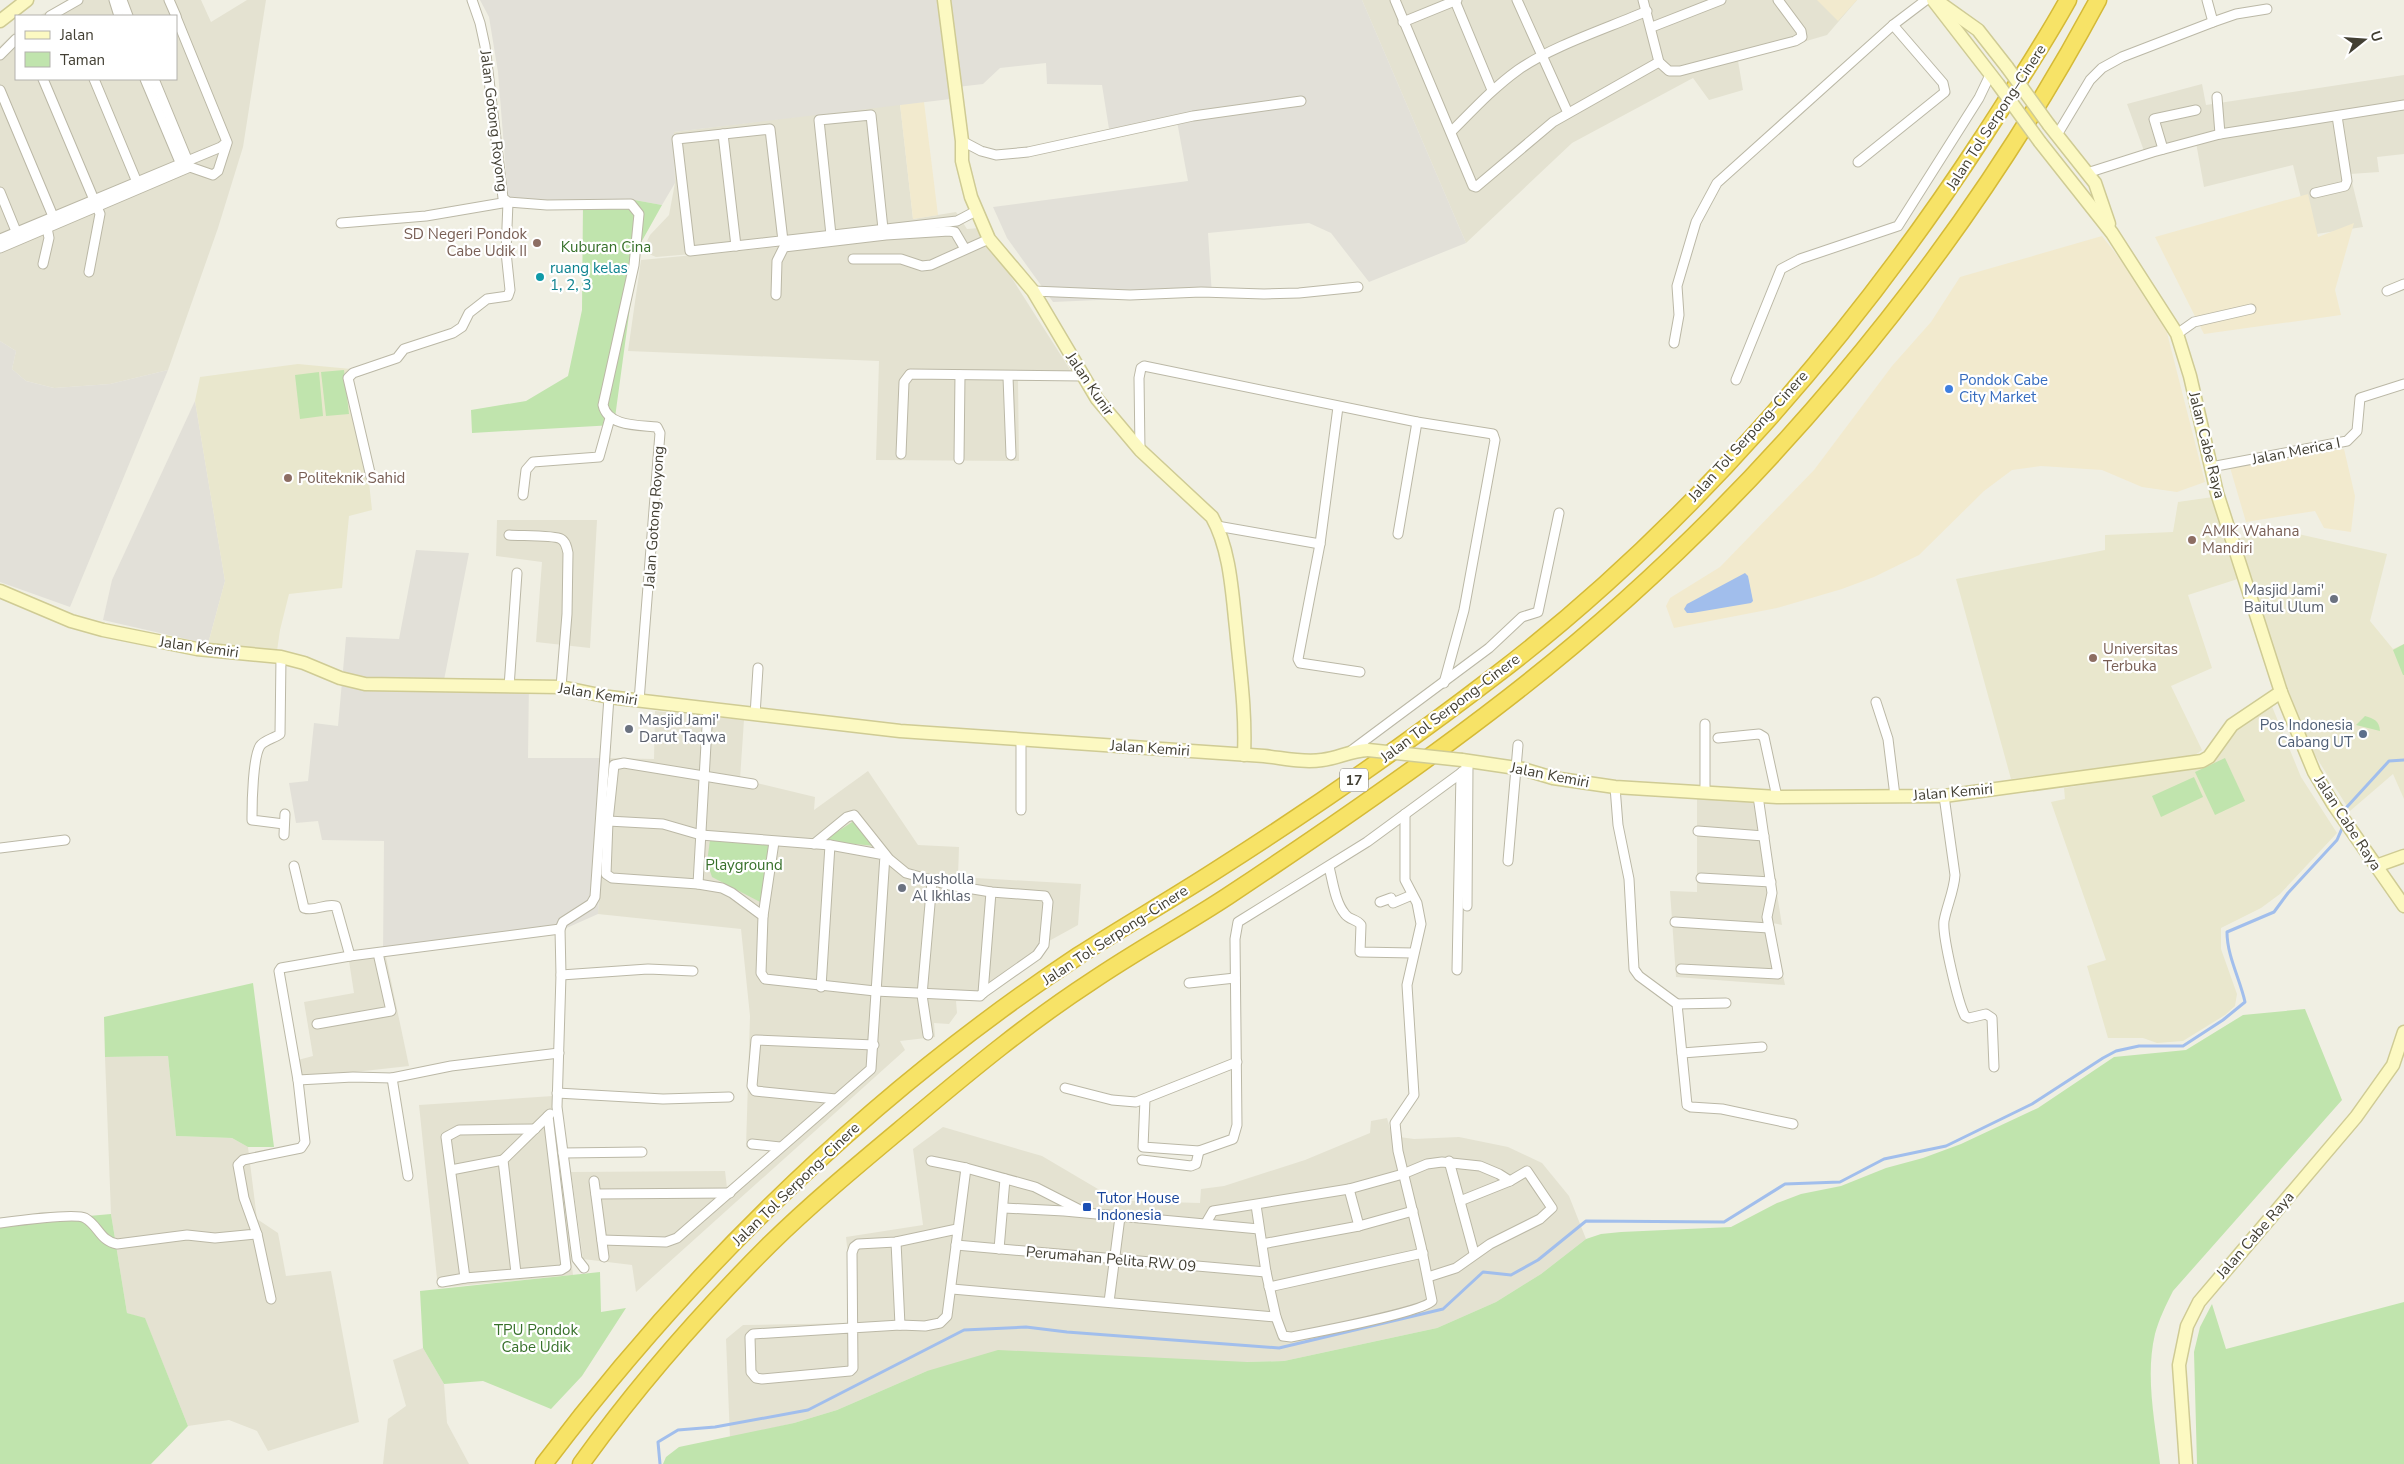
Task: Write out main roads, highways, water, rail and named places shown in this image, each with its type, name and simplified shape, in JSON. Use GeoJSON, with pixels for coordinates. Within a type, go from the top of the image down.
{"type":"FeatureCollection","features":[{"type":"Feature","properties":{"kind":"highway","name":"Jalan Tol Serpong–Cinere"},"geometry":{"type":"LineString","coordinates":[[544,1464],[646,1336],[756,1220],[865,1118],[965,1038],[1077,957],[1212,874],[1356,779],[1499,673],[1573,612],[1658,534],[1729,461],[1872,294],[1933,214],[2048,37],[2068,0]]}},
{"type":"Feature","properties":{"kind":"highway","name":"Jalan Tol Serpong–Cinere"},"geometry":{"type":"LineString","coordinates":[[581,1464],[666,1355],[770,1244],[881,1145],[983,1060],[1090,982],[1225,898],[1384,789],[1509,698],[1589,632],[1673,556],[1813,412],[1955,232],[2070,53],[2098,0]]}},
{"type":"Feature","properties":{"kind":"water"},"geometry":{"type":"Polygon","coordinates":[[[1745,573],[1748,576],[1753,601],[1751,603],[1692,613],[1687,613],[1684,609],[1687,604],[1745,573]]]}},
{"type":"Feature","properties":{"kind":"waterway"},"geometry":{"type":"LineString","coordinates":[[2345,815],[2346,808],[2389,761],[2404,760]]}},
{"type":"Feature","properties":{"kind":"waterway"},"geometry":{"type":"LineString","coordinates":[[660,1464],[658,1442],[678,1430],[715,1427],[808,1410],[964,1330],[1026,1327],[1067,1332],[1279,1348],[1443,1309],[1483,1272],[1511,1275],[1538,1260],[1586,1221],[1724,1222],[1785,1184],[1840,1182],[1884,1159],[1946,1146],[2032,1104],[2116,1051],[2139,1046],[2183,1046],[2223,1020],[2245,1002],[2231,959],[2227,932],[2274,912],[2288,893],[2337,840],[2343,826]]}},
{"type":"Feature","properties":{"kind":"place","name":"SD Negeri Pondok Cabe Udik II"},"geometry":{"type":"Point","coordinates":[537,243]}},
{"type":"Feature","properties":{"kind":"place","name":"ruang kelas 1, 2, 3"},"geometry":{"type":"Point","coordinates":[540,277]}},
{"type":"Feature","properties":{"kind":"place","name":"Pondok Cabe City Market"},"geometry":{"type":"Point","coordinates":[1949,389]}},
{"type":"Feature","properties":{"kind":"place","name":"Politeknik Sahid"},"geometry":{"type":"Point","coordinates":[288,478]}},
{"type":"Feature","properties":{"kind":"place","name":"AMIK Wahana Mandiri"},"geometry":{"type":"Point","coordinates":[2192,540]}},
{"type":"Feature","properties":{"kind":"place","name":"Masjid Jami' Baitul Ulum"},"geometry":{"type":"Point","coordinates":[2334,599]}},
{"type":"Feature","properties":{"kind":"place","name":"Universitas Terbuka"},"geometry":{"type":"Point","coordinates":[2093,658]}},
{"type":"Feature","properties":{"kind":"place","name":"Masjid Jami' Darut Taqwa"},"geometry":{"type":"Point","coordinates":[629,729]}},
{"type":"Feature","properties":{"kind":"place","name":"Pos Indonesia Cabang UT"},"geometry":{"type":"Point","coordinates":[2363,734]}},
{"type":"Feature","properties":{"kind":"place","name":"Musholla Al Ikhlas"},"geometry":{"type":"Point","coordinates":[902,888]}},
{"type":"Feature","properties":{"kind":"place","name":"Tutor House Indonesia"},"geometry":{"type":"Point","coordinates":[1087,1207]}},
{"type":"Feature","properties":{"kind":"park label","name":"Kuburan Cina"},"geometry":{"type":"Point","coordinates":[606,247]}},
{"type":"Feature","properties":{"kind":"park label","name":"Playground"},"geometry":{"type":"Point","coordinates":[744,865]}},
{"type":"Feature","properties":{"kind":"park label","name":"TPU Pondok Cabe Udik"},"geometry":{"type":"Point","coordinates":[536,1338]}}]}
